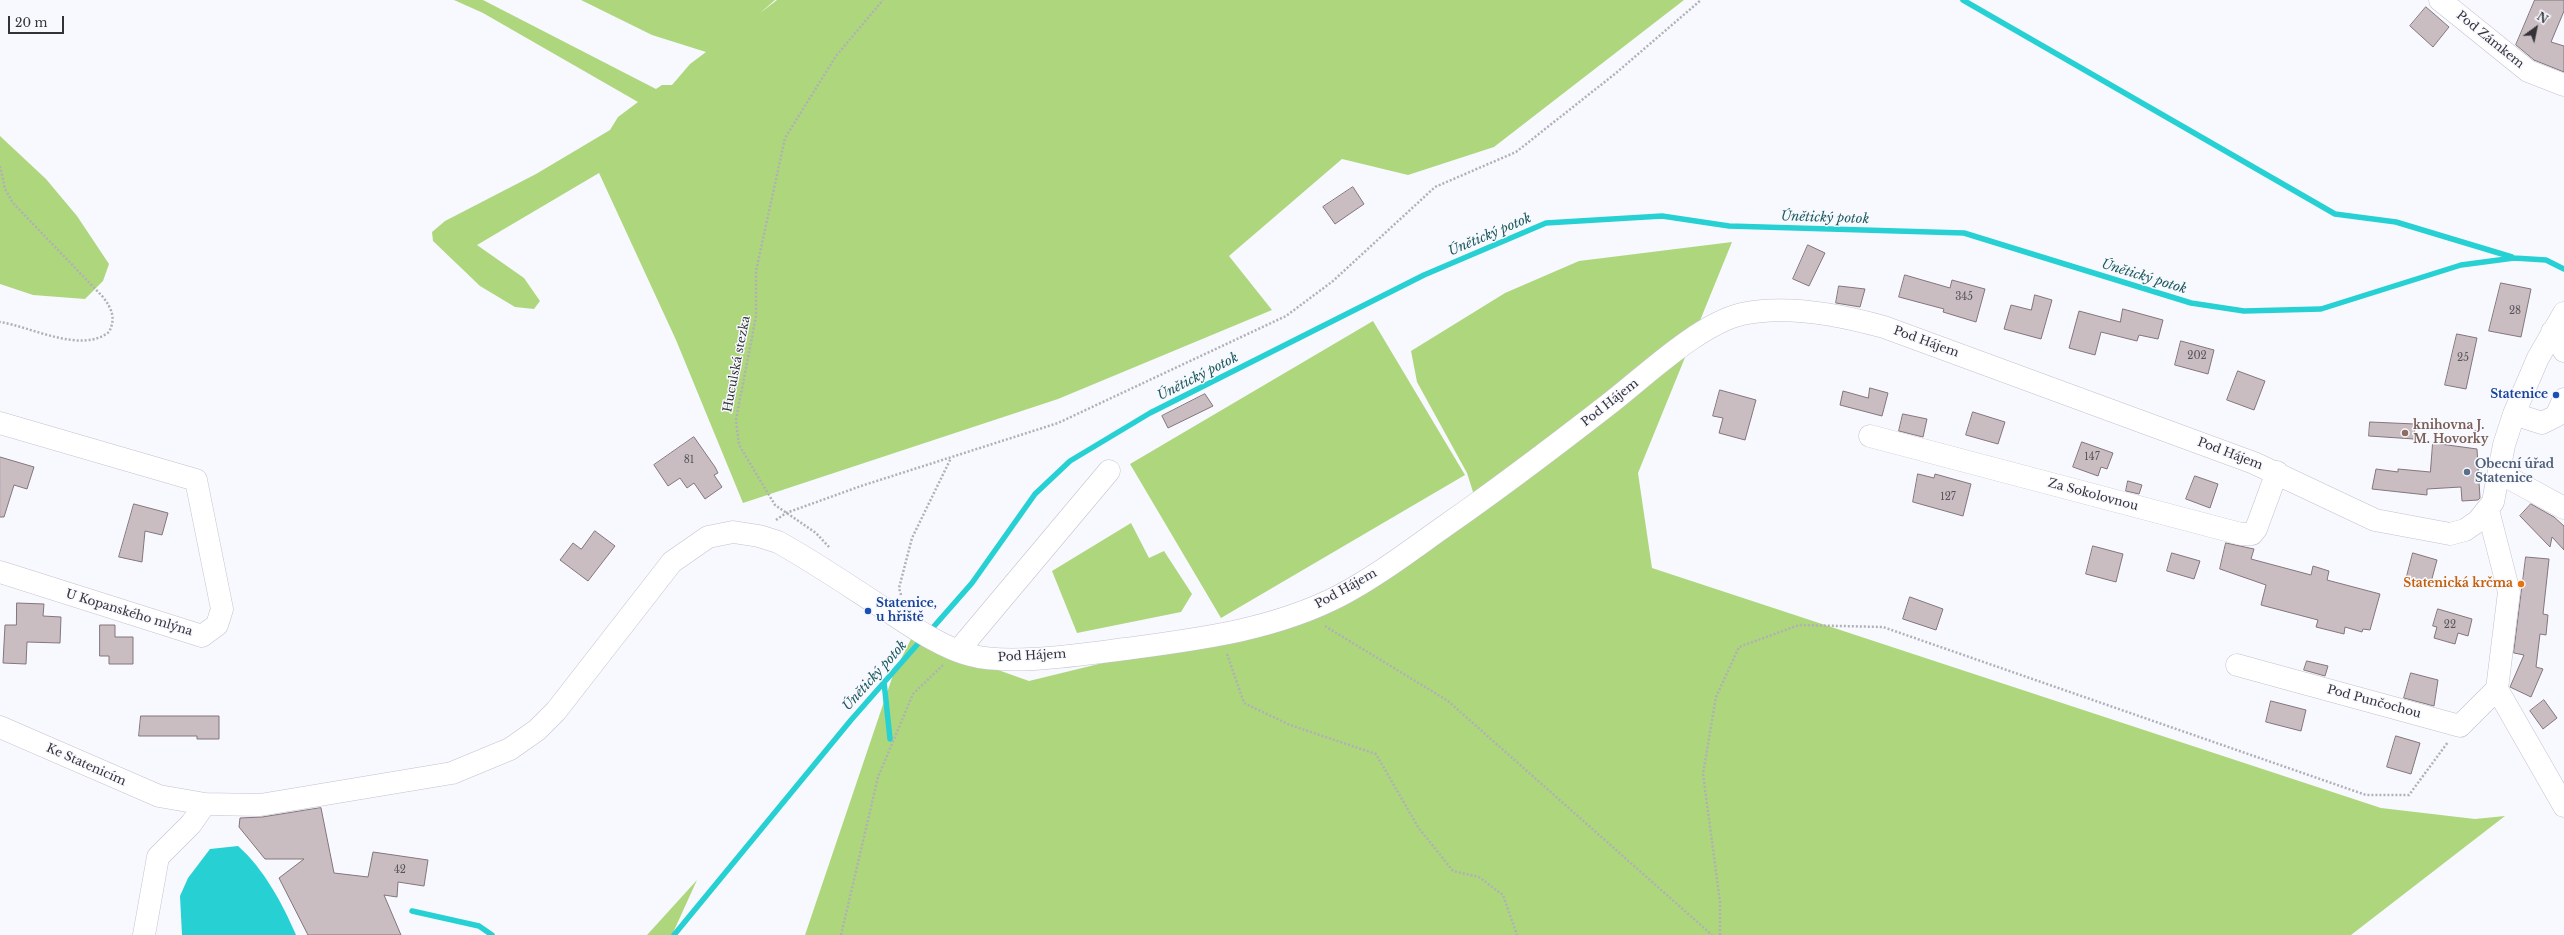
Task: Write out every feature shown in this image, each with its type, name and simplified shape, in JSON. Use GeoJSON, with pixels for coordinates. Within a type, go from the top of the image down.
{"type":"FeatureCollection","features":[{"type":"Feature","properties":{"kind":"street","name":"Pod Zámkem"},"geometry":{"type":"LineString","coordinates":[[2440,0],[2528,71],[2564,85]]}},
{"type":"Feature","properties":{"kind":"street","name":"Pod Hájem"},"geometry":{"type":"LineString","coordinates":[[205,804],[260,805],[452,773],[510,749],[537,730],[556,711],[672,562],[708,537],[733,532],[757,535],[793,551],[949,651],[980,657],[1022,658],[1107,651],[1220,635],[1302,612],[1344,593],[1411,551],[1520,473],[1690,341],[1715,325],[1745,313],[1777,311],[1811,313],[1884,327],[2277,472],[2375,520],[2440,533],[2465,530],[2478,521],[2488,510]]}},
{"type":"Feature","properties":{"kind":"street"},"geometry":{"type":"LineString","coordinates":[[2564,313],[2538,358],[2514,414],[2504,445],[2496,493],[2488,510],[2509,592],[2497,689],[2564,806]]}},
{"type":"Feature","properties":{"kind":"street"},"geometry":{"type":"LineString","coordinates":[[2552,332],[2564,351]]}},
{"type":"Feature","properties":{"kind":"street"},"geometry":{"type":"LineString","coordinates":[[2514,414],[2542,423],[2556,416],[2564,399]]}},
{"type":"Feature","properties":{"kind":"street","name":"U Kopanského mlýna"},"geometry":{"type":"LineString","coordinates":[[0,422],[196,480],[222,609],[217,625],[202,636],[0,572]]}},
{"type":"Feature","properties":{"kind":"street","name":"Za Sokolovnou"},"geometry":{"type":"LineString","coordinates":[[1870,436],[2241,534],[2252,534],[2256,529],[2277,472]]}},
{"type":"Feature","properties":{"kind":"street"},"geometry":{"type":"LineString","coordinates":[[949,651],[1109,471]]}},
{"type":"Feature","properties":{"kind":"street"},"geometry":{"type":"LineString","coordinates":[[2500,473],[2564,508]]}},
{"type":"Feature","properties":{"kind":"street","name":"Pod Punčochou"},"geometry":{"type":"LineString","coordinates":[[2237,665],[2460,726]]}},
{"type":"Feature","properties":{"kind":"street"},"geometry":{"type":"LineString","coordinates":[[2460,726],[2497,689]]}},
{"type":"Feature","properties":{"kind":"street","name":"Ke Statenicím"},"geometry":{"type":"LineString","coordinates":[[0,727],[145,791],[174,800],[205,804]]}},
{"type":"Feature","properties":{"kind":"street"},"geometry":{"type":"LineString","coordinates":[[144,935],[158,857],[191,824],[205,804]]}},
{"type":"Feature","properties":{"kind":"path","name":"Huculská stezka"},"geometry":{"type":"LineString","coordinates":[[831,550],[816,533],[775,505],[739,445],[736,420],[756,316],[756,271],[785,138],[836,56],[883,0]]}},
{"type":"Feature","properties":{"kind":"path"},"geometry":{"type":"LineString","coordinates":[[757,535],[786,513],[951,457],[1058,423],[1286,316],[1333,281],[1435,187],[1516,152],[1616,73],[1701,0]]}},
{"type":"Feature","properties":{"kind":"path"},"geometry":{"type":"LineString","coordinates":[[0,166],[5,189],[13,203],[103,297],[111,307],[114,317],[109,332],[94,341],[58,337],[0,322]]}},
{"type":"Feature","properties":{"kind":"path"},"geometry":{"type":"LineString","coordinates":[[909,624],[899,588],[912,538],[951,457]]}},
{"type":"Feature","properties":{"kind":"path"},"geometry":{"type":"LineString","coordinates":[[1302,612],[1448,701],[1712,935]]}},
{"type":"Feature","properties":{"kind":"path"},"geometry":{"type":"LineString","coordinates":[[1720,935],[1720,902],[1703,774],[1716,697],[1739,647],[1799,625],[1883,627],[2366,795],[2409,795],[2460,726]]}},
{"type":"Feature","properties":{"kind":"path"},"geometry":{"type":"LineString","coordinates":[[1220,635],[1244,703],[1290,725],[1376,754],[1418,827],[1453,871],[1478,877],[1503,895],[1517,935]]}},
{"type":"Feature","properties":{"kind":"path"},"geometry":{"type":"LineString","coordinates":[[841,935],[878,776],[913,694],[949,651]]}},
{"type":"Feature","properties":{"kind":"green space"},"geometry":{"type":"Polygon","coordinates":[[[454,0],[483,0],[656,89],[662,85],[672,85],[690,64],[706,52],[652,35],[581,0],[775,0],[760,13],[777,0],[1684,0],[1494,147],[1408,175],[1342,159],[1229,256],[1272,310],[1058,399],[743,503],[676,340],[599,173],[477,245],[524,278],[540,301],[534,309],[515,307],[480,286],[433,241],[432,232],[445,221],[536,174],[610,130],[618,117],[638,102],[483,13],[454,0]]]}},
{"type":"Feature","properties":{"kind":"green space"},"geometry":{"type":"Polygon","coordinates":[[[0,136],[46,179],[77,216],[109,264],[103,281],[85,299],[33,295],[0,284],[0,136]]]}},
{"type":"Feature","properties":{"kind":"green space"},"geometry":{"type":"Polygon","coordinates":[[[1732,242],[1638,473],[1652,568],[2381,808],[2475,819],[2505,816],[2351,935],[805,935],[893,675],[911,639],[1029,681],[1287,618],[1480,514],[1467,473],[1417,382],[1411,351],[1505,293],[1579,261],[1732,242]]]}},
{"type":"Feature","properties":{"kind":"green space"},"geometry":{"type":"Polygon","coordinates":[[[1373,321],[1465,475],[1221,618],[1130,464],[1373,321]]]}},
{"type":"Feature","properties":{"kind":"green space"},"geometry":{"type":"Polygon","coordinates":[[[1131,523],[1149,558],[1164,551],[1192,594],[1181,612],[1077,633],[1052,571],[1131,523]]]}},
{"type":"Feature","properties":{"kind":"green space"},"geometry":{"type":"Polygon","coordinates":[[[697,880],[672,935],[647,935],[697,880]]]}},
{"type":"Feature","properties":{"kind":"water"},"geometry":{"type":"Polygon","coordinates":[[[238,846],[256,865],[272,887],[296,935],[182,935],[180,896],[188,878],[210,849],[238,846]]]}},
{"type":"Feature","properties":{"kind":"building"},"geometry":{"type":"Polygon","coordinates":[[[2535,0],[2564,0],[2564,11],[2551,42],[2564,46],[2564,72],[2534,60],[2516,45],[2535,0]]]}},
{"type":"Feature","properties":{"kind":"building"},"geometry":{"type":"Polygon","coordinates":[[[2426,7],[2449,27],[2433,47],[2410,26],[2426,7]]]}},
{"type":"Feature","properties":{"kind":"building"},"geometry":{"type":"Polygon","coordinates":[[[1353,187],[1364,204],[1335,224],[1323,207],[1353,187]]]}},
{"type":"Feature","properties":{"kind":"building"},"geometry":{"type":"Polygon","coordinates":[[[1808,245],[1825,253],[1809,286],[1793,279],[1808,245]]]}},
{"type":"Feature","properties":{"kind":"building"},"geometry":{"type":"Polygon","coordinates":[[[1905,275],[1950,288],[1952,280],[1985,289],[1976,322],[1943,312],[1944,309],[1899,297],[1905,275]]]}},
{"type":"Feature","properties":{"kind":"building"},"geometry":{"type":"Polygon","coordinates":[[[2501,283],[2531,289],[2521,337],[2489,331],[2501,283]]]}},
{"type":"Feature","properties":{"kind":"building"},"geometry":{"type":"Polygon","coordinates":[[[1839,286],[1865,289],[1860,307],[1836,303],[1839,286]]]}},
{"type":"Feature","properties":{"kind":"building"},"geometry":{"type":"Polygon","coordinates":[[[2035,295],[2052,300],[2041,339],[2004,329],[2011,305],[2031,310],[2035,295]]]}},
{"type":"Feature","properties":{"kind":"building"},"geometry":{"type":"Polygon","coordinates":[[[2123,309],[2163,320],[2158,339],[2139,335],[2137,341],[2101,332],[2095,355],[2069,348],[2079,311],[2120,322],[2123,309]]]}},
{"type":"Feature","properties":{"kind":"building"},"geometry":{"type":"Polygon","coordinates":[[[2457,334],[2477,338],[2466,389],[2445,385],[2457,334]]]}},
{"type":"Feature","properties":{"kind":"building"},"geometry":{"type":"Polygon","coordinates":[[[2181,341],[2214,350],[2208,374],[2175,365],[2181,341]]]}},
{"type":"Feature","properties":{"kind":"building"},"geometry":{"type":"Polygon","coordinates":[[[2238,371],[2265,381],[2254,410],[2227,400],[2238,371]]]}},
{"type":"Feature","properties":{"kind":"building"},"geometry":{"type":"Polygon","coordinates":[[[1870,388],[1888,393],[1882,416],[1840,405],[1843,391],[1868,398],[1870,388]]]}},
{"type":"Feature","properties":{"kind":"building"},"geometry":{"type":"Polygon","coordinates":[[[1720,390],[1756,400],[1745,440],[1719,433],[1723,418],[1713,416],[1720,390]]]}},
{"type":"Feature","properties":{"kind":"building"},"geometry":{"type":"Polygon","coordinates":[[[1205,394],[1213,406],[1168,428],[1162,416],[1205,394]]]}},
{"type":"Feature","properties":{"kind":"building"},"geometry":{"type":"Polygon","coordinates":[[[1973,412],[2005,422],[1998,444],[1966,435],[1973,412]]]}},
{"type":"Feature","properties":{"kind":"building"},"geometry":{"type":"Polygon","coordinates":[[[1903,414],[1927,419],[1923,437],[1899,431],[1903,414]]]}},
{"type":"Feature","properties":{"kind":"building"},"geometry":{"type":"Polygon","coordinates":[[[2370,422],[2415,424],[2414,439],[2369,436],[2370,422]]]}},
{"type":"Feature","properties":{"kind":"building"},"geometry":{"type":"Polygon","coordinates":[[[694,437],[715,467],[718,473],[714,475],[722,487],[705,499],[694,483],[687,488],[680,478],[668,486],[654,465],[694,437]]]}},
{"type":"Feature","properties":{"kind":"building"},"geometry":{"type":"Polygon","coordinates":[[[2082,442],[2113,453],[2107,469],[2101,467],[2098,476],[2073,467],[2082,442]]]}},
{"type":"Feature","properties":{"kind":"building"},"geometry":{"type":"Polygon","coordinates":[[[2433,443],[2477,449],[2480,498],[2478,500],[2462,501],[2461,487],[2427,489],[2427,495],[2372,489],[2376,469],[2398,472],[2398,469],[2430,472],[2433,443]]]}},
{"type":"Feature","properties":{"kind":"building"},"geometry":{"type":"Polygon","coordinates":[[[0,457],[34,467],[27,489],[14,485],[4,517],[0,517],[0,457]]]}},
{"type":"Feature","properties":{"kind":"building"},"geometry":{"type":"Polygon","coordinates":[[[1918,474],[1934,478],[1935,474],[1971,484],[1963,516],[1913,502],[1918,474]]]}},
{"type":"Feature","properties":{"kind":"building"},"geometry":{"type":"Polygon","coordinates":[[[2195,476],[2218,484],[2210,508],[2186,499],[2195,476]]]}},
{"type":"Feature","properties":{"kind":"building"},"geometry":{"type":"Polygon","coordinates":[[[2128,481],[2142,485],[2139,494],[2126,491],[2128,481]]]}},
{"type":"Feature","properties":{"kind":"building"},"geometry":{"type":"Polygon","coordinates":[[[134,504],[168,513],[162,535],[145,531],[142,562],[119,557],[134,504]]]}},
{"type":"Feature","properties":{"kind":"building"},"geometry":{"type":"Polygon","coordinates":[[[2531,504],[2554,517],[2564,526],[2564,550],[2552,537],[2550,547],[2520,516],[2531,504]]]}},
{"type":"Feature","properties":{"kind":"building"},"geometry":{"type":"Polygon","coordinates":[[[595,531],[615,546],[588,581],[560,560],[573,543],[581,549],[595,531]]]}},
{"type":"Feature","properties":{"kind":"building"},"geometry":{"type":"Polygon","coordinates":[[[2226,543],[2254,549],[2251,559],[2311,575],[2313,566],[2329,571],[2327,580],[2380,594],[2370,630],[2363,629],[2362,632],[2345,627],[2344,634],[2316,627],[2318,620],[2261,605],[2266,585],[2220,569],[2226,543]]]}},
{"type":"Feature","properties":{"kind":"building"},"geometry":{"type":"Polygon","coordinates":[[[2093,546],[2123,554],[2116,582],[2086,574],[2093,546]]]}},
{"type":"Feature","properties":{"kind":"building"},"geometry":{"type":"Polygon","coordinates":[[[2172,553],[2200,561],[2194,579],[2167,571],[2172,553]]]}},
{"type":"Feature","properties":{"kind":"building"},"geometry":{"type":"Polygon","coordinates":[[[2413,553],[2437,560],[2430,586],[2406,580],[2413,553]]]}},
{"type":"Feature","properties":{"kind":"building"},"geometry":{"type":"Polygon","coordinates":[[[2526,557],[2549,559],[2543,614],[2548,615],[2546,635],[2540,634],[2536,667],[2543,669],[2531,697],[2510,687],[2524,655],[2514,653],[2526,557]]]}},
{"type":"Feature","properties":{"kind":"building"},"geometry":{"type":"Polygon","coordinates":[[[1910,597],[1943,609],[1936,630],[1903,619],[1910,597]]]}},
{"type":"Feature","properties":{"kind":"building"},"geometry":{"type":"Polygon","coordinates":[[[17,603],[44,604],[43,616],[61,617],[60,643],[27,642],[26,664],[3,663],[5,625],[16,625],[17,603]]]}},
{"type":"Feature","properties":{"kind":"building"},"geometry":{"type":"Polygon","coordinates":[[[2438,609],[2472,619],[2468,636],[2458,633],[2455,644],[2434,638],[2437,627],[2433,626],[2438,609]]]}},
{"type":"Feature","properties":{"kind":"building"},"geometry":{"type":"Polygon","coordinates":[[[100,625],[115,625],[115,637],[133,637],[133,664],[109,664],[109,656],[100,656],[100,625]]]}},
{"type":"Feature","properties":{"kind":"building"},"geometry":{"type":"Polygon","coordinates":[[[2307,661],[2328,666],[2325,676],[2304,670],[2307,661]]]}},
{"type":"Feature","properties":{"kind":"building"},"geometry":{"type":"Polygon","coordinates":[[[2411,673],[2438,680],[2434,706],[2404,698],[2411,673]]]}},
{"type":"Feature","properties":{"kind":"building"},"geometry":{"type":"Polygon","coordinates":[[[2544,700],[2557,718],[2543,729],[2530,711],[2544,700]]]}},
{"type":"Feature","properties":{"kind":"building"},"geometry":{"type":"Polygon","coordinates":[[[2271,701],[2306,710],[2301,731],[2266,722],[2271,701]]]}},
{"type":"Feature","properties":{"kind":"building"},"geometry":{"type":"Polygon","coordinates":[[[141,716],[219,716],[219,739],[197,739],[197,736],[139,736],[141,716]]]}},
{"type":"Feature","properties":{"kind":"building"},"geometry":{"type":"Polygon","coordinates":[[[2396,736],[2420,743],[2411,774],[2387,767],[2396,736]]]}},
{"type":"Feature","properties":{"kind":"building"},"geometry":{"type":"Polygon","coordinates":[[[321,808],[334,873],[368,877],[373,852],[428,860],[424,886],[398,882],[397,897],[384,895],[401,935],[308,935],[279,878],[304,859],[265,859],[239,827],[240,818],[262,817],[321,808]]]}},
{"type":"Feature","properties":{"kind":"waterway"},"geometry":{"type":"LineString","coordinates":[[1963,0],[2335,214],[2396,222],[2512,257]]}},
{"type":"Feature","properties":{"kind":"waterway","name":"Únětický potok"},"geometry":{"type":"LineString","coordinates":[[929,632],[972,583],[1035,494],[1070,461],[1150,413],[1424,275],[1546,223],[1662,216],[1729,226],[1964,233],[2191,303],[2244,311],[2321,309],[2461,265],[2514,258],[2546,260],[2564,269]]}},
{"type":"Feature","properties":{"kind":"waterway","name":"Únětický potok"},"geometry":{"type":"LineString","coordinates":[[674,935],[851,720],[923,638]]}},
{"type":"Feature","properties":{"kind":"waterway"},"geometry":{"type":"LineString","coordinates":[[884,682],[890,739]]}},
{"type":"Feature","properties":{"kind":"waterway"},"geometry":{"type":"LineString","coordinates":[[412,911],[479,926],[492,935]]}},
{"type":"Feature","properties":{"kind":"place","name":"Statenice"},"geometry":{"type":"Point","coordinates":[2556,395]}},
{"type":"Feature","properties":{"kind":"place","name":"knihovna J. M. Hovorky"},"geometry":{"type":"Point","coordinates":[2405,433]}},
{"type":"Feature","properties":{"kind":"place","name":"Obecní úřad Statenice"},"geometry":{"type":"Point","coordinates":[2467,472]}},
{"type":"Feature","properties":{"kind":"place","name":"Statenická krčma"},"geometry":{"type":"Point","coordinates":[2521,584]}},
{"type":"Feature","properties":{"kind":"place","name":"Statenice, u hřiště"},"geometry":{"type":"Point","coordinates":[868,611]}}]}
